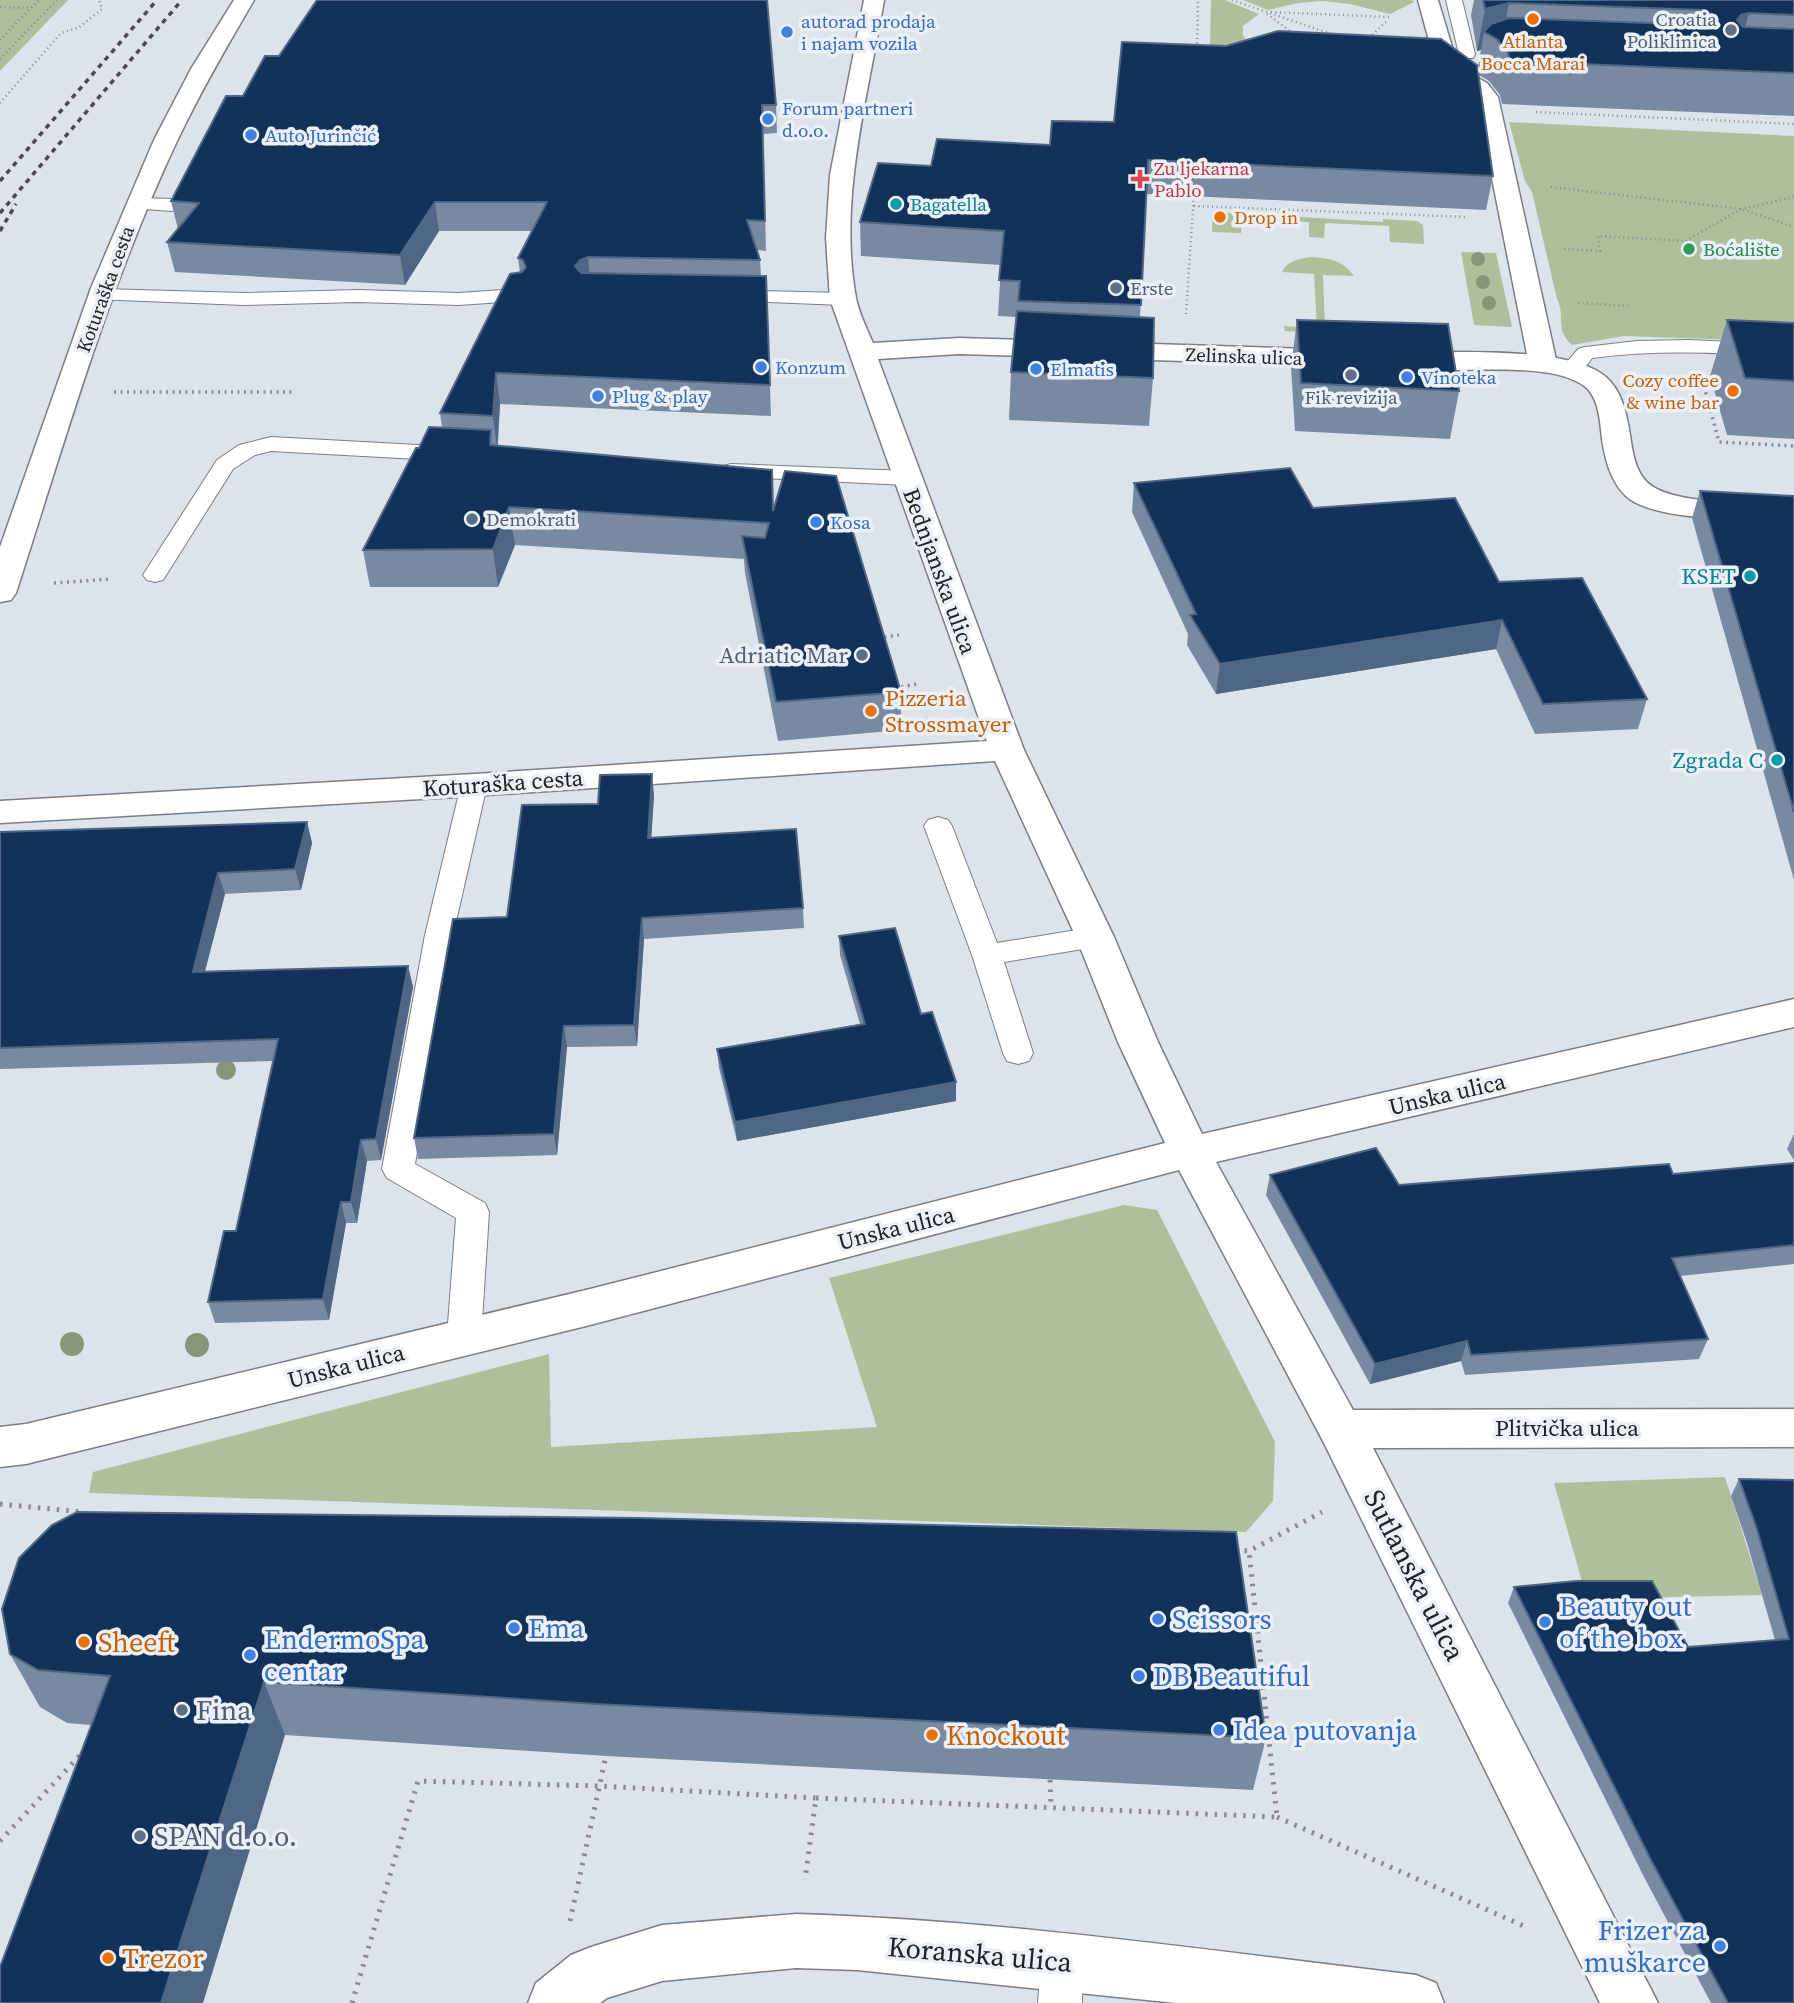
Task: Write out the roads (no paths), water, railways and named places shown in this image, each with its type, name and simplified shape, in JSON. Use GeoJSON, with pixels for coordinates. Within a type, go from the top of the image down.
{"type":"FeatureCollection","features":[{"type":"Feature","properties":{"kind":"street","name":"Koturaška cesta"},"geometry":{"type":"LineString","coordinates":[[0,593],[101,295],[137,204],[188,93],[212,49],[244,0]]}},
{"type":"Feature","properties":{"kind":"street","name":"Bednjanska ulica"},"geometry":{"type":"LineString","coordinates":[[874,0],[842,174],[839,237],[843,299],[1007,750],[1095,937],[1138,1042],[1190,1152]]}},
{"type":"Feature","properties":{"kind":"street"},"geometry":{"type":"LineString","coordinates":[[1428,0],[1448,70],[1459,79],[1479,88],[1487,97],[1543,364]]}},
{"type":"Feature","properties":{"kind":"street","name":"Zelinska ulica"},"geometry":{"type":"LineString","coordinates":[[862,352],[959,346],[1184,349],[1371,359],[1543,364],[1573,368],[1593,379],[1606,394],[1621,466],[1642,494],[1674,504],[1794,512]]}},
{"type":"Feature","properties":{"kind":"street","name":"Koturaška cesta"},"geometry":{"type":"LineString","coordinates":[[0,812],[474,785],[1007,750]]}},
{"type":"Feature","properties":{"kind":"street","name":"Unska ulica"},"geometry":{"type":"LineString","coordinates":[[0,1447],[26,1444],[464,1338],[1190,1152],[1794,1013]]}},
{"type":"Feature","properties":{"kind":"street","name":"Sutlanska ulica"},"geometry":{"type":"LineString","coordinates":[[1190,1152],[1340,1429],[1630,2003]]}},
{"type":"Feature","properties":{"kind":"street","name":"Plitvička ulica"},"geometry":{"type":"LineString","coordinates":[[1340,1429],[1794,1428]]}},
{"type":"Feature","properties":{"kind":"street","name":"Koranska ulica"},"geometry":{"type":"LineString","coordinates":[[555,2003],[591,1975],[663,1953],[796,1941],[857,1943],[1061,1982],[1416,2003]]}},
{"type":"Feature","properties":{"kind":"lane"},"geometry":{"type":"LineString","coordinates":[[1454,0],[1475,55],[1465,65],[1459,79]]}},
{"type":"Feature","properties":{"kind":"lane"},"geometry":{"type":"LineString","coordinates":[[137,204],[172,205]]}},
{"type":"Feature","properties":{"kind":"lane"},"geometry":{"type":"LineString","coordinates":[[101,295],[244,299],[358,296],[458,299],[518,295]]}},
{"type":"Feature","properties":{"kind":"lane"},"geometry":{"type":"LineString","coordinates":[[711,296],[843,299]]}},
{"type":"Feature","properties":{"kind":"lane"},"geometry":{"type":"LineString","coordinates":[[1573,368],[1584,353],[1626,346],[1794,351]]}},
{"type":"Feature","properties":{"kind":"lane"},"geometry":{"type":"LineString","coordinates":[[1717,363],[1794,367]]}},
{"type":"Feature","properties":{"kind":"lane"},"geometry":{"type":"LineString","coordinates":[[155,575],[225,465],[247,450],[271,444],[472,455]]}},
{"type":"Feature","properties":{"kind":"lane"},"geometry":{"type":"LineString","coordinates":[[715,470],[906,478]]}},
{"type":"Feature","properties":{"kind":"lane"},"geometry":{"type":"LineString","coordinates":[[464,1338],[473,1212],[398,1169],[439,935],[474,785]]}},
{"type":"Feature","properties":{"kind":"lane"},"geometry":{"type":"LineString","coordinates":[[938,825],[987,956],[1018,1053]]}},
{"type":"Feature","properties":{"kind":"lane"},"geometry":{"type":"LineString","coordinates":[[987,956],[1095,937]]}},
{"type":"Feature","properties":{"kind":"railway"},"geometry":{"type":"LineString","coordinates":[[0,181],[157,0]]}},
{"type":"Feature","properties":{"kind":"railway"},"geometry":{"type":"LineString","coordinates":[[0,213],[182,0]]}},
{"type":"Feature","properties":{"kind":"railway"},"geometry":{"type":"LineString","coordinates":[[0,231],[16,204]]}},
{"type":"Feature","properties":{"kind":"place","name":"Atlanta Bocca Marai"},"geometry":{"type":"Point","coordinates":[1533,19]}},
{"type":"Feature","properties":{"kind":"place","name":"Croatia Poliklinica"},"geometry":{"type":"Point","coordinates":[1731,30]}},
{"type":"Feature","properties":{"kind":"place","name":"autorad prodaja i najam vozila"},"geometry":{"type":"Point","coordinates":[787,32]}},
{"type":"Feature","properties":{"kind":"place","name":"Forum partneri d.o.o."},"geometry":{"type":"Point","coordinates":[768,119]}},
{"type":"Feature","properties":{"kind":"place","name":"Auto Jurinčić"},"geometry":{"type":"Point","coordinates":[251,135]}},
{"type":"Feature","properties":{"kind":"place","name":"Zu ljekarna Pablo"},"geometry":{"type":"Point","coordinates":[1140,179]}},
{"type":"Feature","properties":{"kind":"place","name":"Bagatella"},"geometry":{"type":"Point","coordinates":[896,204]}},
{"type":"Feature","properties":{"kind":"place","name":"Drop in"},"geometry":{"type":"Point","coordinates":[1220,217]}},
{"type":"Feature","properties":{"kind":"place","name":"Boćalište"},"geometry":{"type":"Point","coordinates":[1689,249]}},
{"type":"Feature","properties":{"kind":"place","name":"Erste"},"geometry":{"type":"Point","coordinates":[1116,288]}},
{"type":"Feature","properties":{"kind":"place","name":"Konzum"},"geometry":{"type":"Point","coordinates":[761,367]}},
{"type":"Feature","properties":{"kind":"place","name":"Elmatis"},"geometry":{"type":"Point","coordinates":[1036,369]}},
{"type":"Feature","properties":{"kind":"place","name":"Fik revizija"},"geometry":{"type":"Point","coordinates":[1351,375]}},
{"type":"Feature","properties":{"kind":"place","name":"Vinoteka"},"geometry":{"type":"Point","coordinates":[1407,377]}},
{"type":"Feature","properties":{"kind":"place","name":"Cozy coffee & wine bar"},"geometry":{"type":"Point","coordinates":[1733,391]}},
{"type":"Feature","properties":{"kind":"place","name":"Plug & play"},"geometry":{"type":"Point","coordinates":[598,396]}},
{"type":"Feature","properties":{"kind":"place","name":"Demokrati"},"geometry":{"type":"Point","coordinates":[472,519]}},
{"type":"Feature","properties":{"kind":"place","name":"Kosa"},"geometry":{"type":"Point","coordinates":[816,522]}},
{"type":"Feature","properties":{"kind":"place","name":"KSET"},"geometry":{"type":"Point","coordinates":[1750,576]}},
{"type":"Feature","properties":{"kind":"place","name":"Adriatic Mar"},"geometry":{"type":"Point","coordinates":[862,655]}},
{"type":"Feature","properties":{"kind":"place","name":"Pizzeria Strossmayer"},"geometry":{"type":"Point","coordinates":[871,711]}},
{"type":"Feature","properties":{"kind":"place","name":"Zgrada C"},"geometry":{"type":"Point","coordinates":[1777,760]}},
{"type":"Feature","properties":{"kind":"place","name":"Scissors"},"geometry":{"type":"Point","coordinates":[1158,1619]}},
{"type":"Feature","properties":{"kind":"place","name":"Beauty out of the box"},"geometry":{"type":"Point","coordinates":[1545,1622]}},
{"type":"Feature","properties":{"kind":"place","name":"Ema"},"geometry":{"type":"Point","coordinates":[514,1628]}},
{"type":"Feature","properties":{"kind":"place","name":"Sheeft"},"geometry":{"type":"Point","coordinates":[84,1642]}},
{"type":"Feature","properties":{"kind":"place","name":"EndermoSpa centar"},"geometry":{"type":"Point","coordinates":[250,1655]}},
{"type":"Feature","properties":{"kind":"place","name":"DB Beautiful"},"geometry":{"type":"Point","coordinates":[1139,1676]}},
{"type":"Feature","properties":{"kind":"place","name":"Fina"},"geometry":{"type":"Point","coordinates":[182,1710]}},
{"type":"Feature","properties":{"kind":"place","name":"Idea putovanja"},"geometry":{"type":"Point","coordinates":[1219,1730]}},
{"type":"Feature","properties":{"kind":"place","name":"Knockout"},"geometry":{"type":"Point","coordinates":[932,1735]}},
{"type":"Feature","properties":{"kind":"place","name":"SPAN d.o.o."},"geometry":{"type":"Point","coordinates":[140,1836]}},
{"type":"Feature","properties":{"kind":"place","name":"Frizer za muškarce"},"geometry":{"type":"Point","coordinates":[1720,1946]}},
{"type":"Feature","properties":{"kind":"place","name":"Trezor"},"geometry":{"type":"Point","coordinates":[108,1958]}}]}
